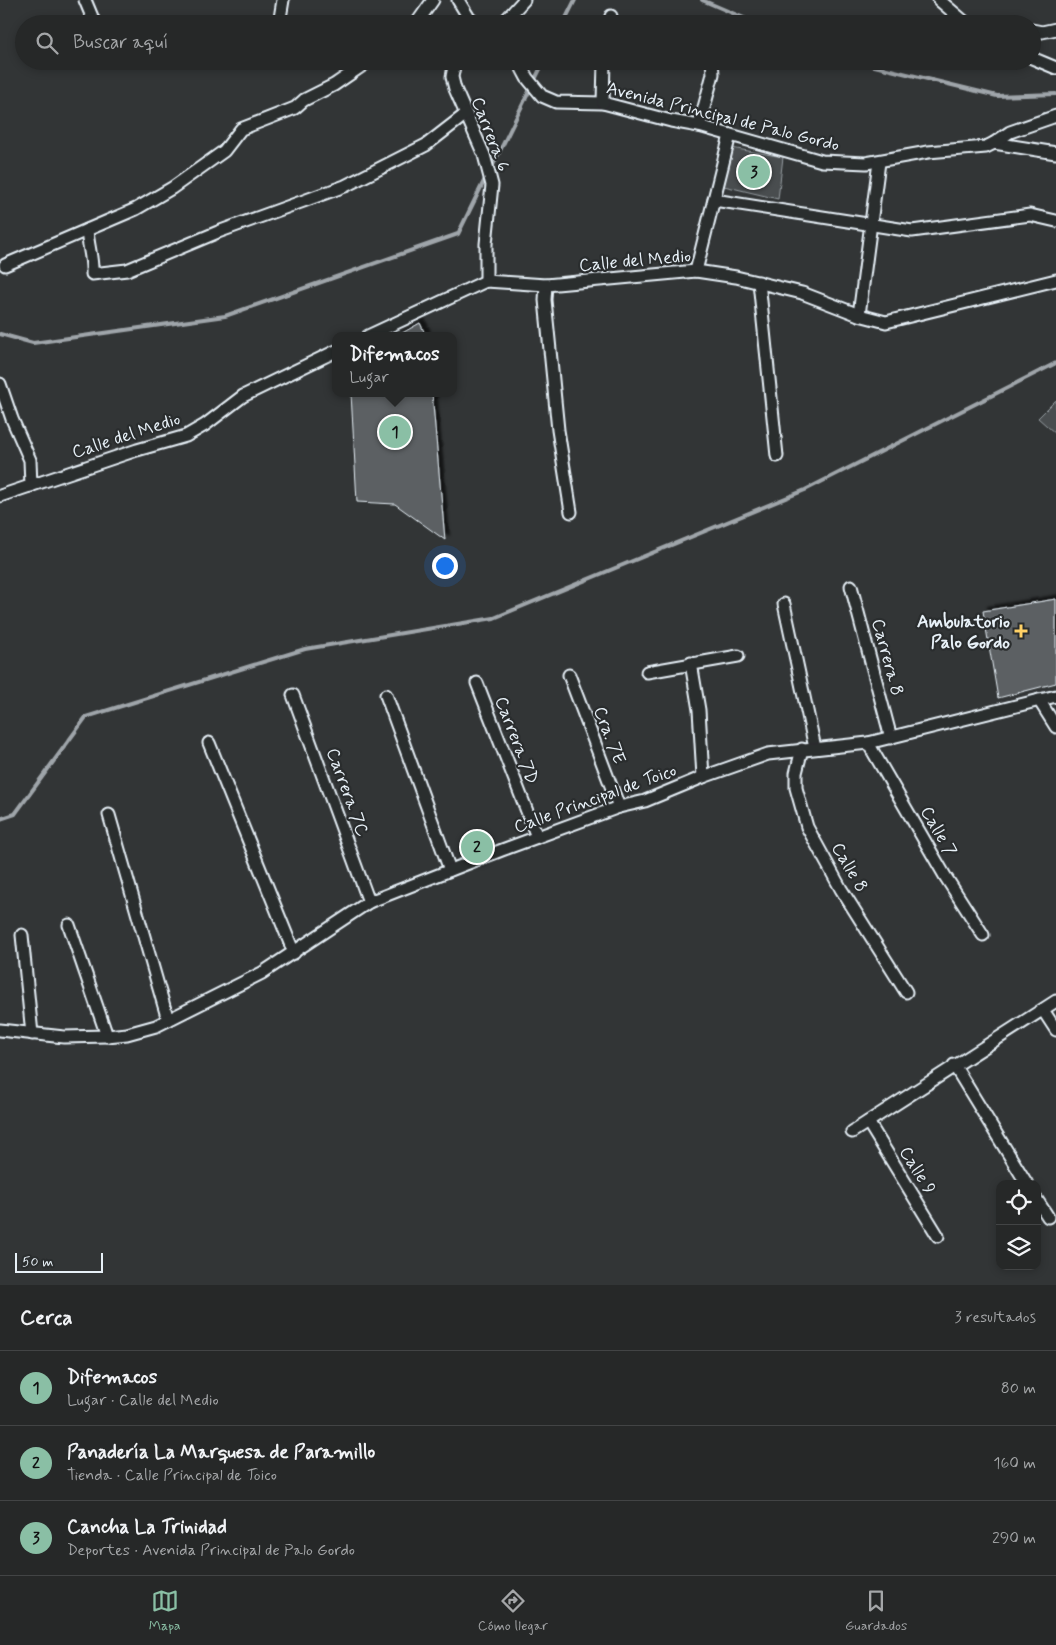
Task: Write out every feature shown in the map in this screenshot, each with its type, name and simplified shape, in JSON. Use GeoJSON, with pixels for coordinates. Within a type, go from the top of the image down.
{"type":"FeatureCollection","features":[{"type":"Feature","properties":{"kind":"street"},"geometry":{"type":"LineString","coordinates":[[85,0],[91,15]]}},
{"type":"Feature","properties":{"kind":"street"},"geometry":{"type":"LineString","coordinates":[[280,15],[283,0]]}},
{"type":"Feature","properties":{"kind":"street"},"geometry":{"type":"LineString","coordinates":[[422,15],[433,0]]}},
{"type":"Feature","properties":{"kind":"street"},"geometry":{"type":"LineString","coordinates":[[458,0],[466,15]]}},
{"type":"Feature","properties":{"kind":"street"},"geometry":{"type":"LineString","coordinates":[[510,15],[524,0]]}},
{"type":"Feature","properties":{"kind":"street"},"geometry":{"type":"LineString","coordinates":[[938,0],[956,15]]}},
{"type":"Feature","properties":{"kind":"street"},"geometry":{"type":"LineString","coordinates":[[1041,32],[1056,30]]}},
{"type":"Feature","properties":{"kind":"street"},"geometry":{"type":"LineString","coordinates":[[1041,62],[1056,68]]}},
{"type":"Feature","properties":{"kind":"street"},"geometry":{"type":"LineString","coordinates":[[5,264],[136,209],[172,188],[224,151],[241,129],[295,108],[304,100],[334,85],[356,70]]}},
{"type":"Feature","properties":{"kind":"street","name":"Carrera 6"},"geometry":{"type":"LineString","coordinates":[[453,70],[452,77],[460,105],[466,114],[484,155],[492,185],[486,244],[486,280]]}},
{"type":"Feature","properties":{"kind":"street","name":"Avenida Principal de Palo Gordo"},"geometry":{"type":"LineString","coordinates":[[523,70],[542,96],[556,102],[603,103],[671,121],[699,126],[822,161],[845,164],[879,162],[928,152],[986,147],[994,143],[1056,152]]}},
{"type":"Feature","properties":{"kind":"street"},"geometry":{"type":"LineString","coordinates":[[603,103],[604,70]]}},
{"type":"Feature","properties":{"kind":"street"},"geometry":{"type":"LineString","coordinates":[[699,126],[713,70]]}},
{"type":"Feature","properties":{"kind":"street"},"geometry":{"type":"LineString","coordinates":[[88,230],[88,248],[92,261],[92,274],[127,270],[218,232],[345,186],[426,145],[466,114]]}},
{"type":"Feature","properties":{"kind":"street"},"geometry":{"type":"LineString","coordinates":[[994,143],[1010,132],[1056,116]]}},
{"type":"Feature","properties":{"kind":"street"},"geometry":{"type":"LineString","coordinates":[[696,271],[730,136]]}},
{"type":"Feature","properties":{"kind":"street"},"geometry":{"type":"LineString","coordinates":[[859,315],[879,162]]}},
{"type":"Feature","properties":{"kind":"street"},"geometry":{"type":"LineString","coordinates":[[714,200],[912,231],[1030,215],[1056,221]]}},
{"type":"Feature","properties":{"kind":"street","name":"Calle del Medio"},"geometry":{"type":"LineString","coordinates":[[486,280],[546,285],[696,271],[759,282],[802,293],[859,315],[886,322],[1056,280]]}},
{"type":"Feature","properties":{"kind":"street"},"geometry":{"type":"LineString","coordinates":[[376,332],[486,280]]}},
{"type":"Feature","properties":{"kind":"street"},"geometry":{"type":"LineString","coordinates":[[759,282],[776,456]]}},
{"type":"Feature","properties":{"kind":"street"},"geometry":{"type":"LineString","coordinates":[[546,285],[545,300],[558,430],[571,512]]}},
{"type":"Feature","properties":{"kind":"street","name":"Calle del Medio"},"geometry":{"type":"LineString","coordinates":[[0,496],[137,450],[186,436],[205,425],[243,396],[332,353]]}},
{"type":"Feature","properties":{"kind":"street"},"geometry":{"type":"LineString","coordinates":[[0,384],[12,419],[30,460],[31,486]]}},
{"type":"Feature","properties":{"kind":"street","name":"Carrera 8"},"geometry":{"type":"LineString","coordinates":[[851,586],[891,738]]}},
{"type":"Feature","properties":{"kind":"street"},"geometry":{"type":"LineString","coordinates":[[784,604],[815,748]]}},
{"type":"Feature","properties":{"kind":"street"},"geometry":{"type":"LineString","coordinates":[[646,672],[738,656]]}},
{"type":"Feature","properties":{"kind":"street"},"geometry":{"type":"LineString","coordinates":[[691,663],[699,710],[703,777]]}},
{"type":"Feature","properties":{"kind":"street","name":"Cra. 7E"},"geometry":{"type":"LineString","coordinates":[[569,675],[619,807]]}},
{"type":"Feature","properties":{"kind":"street","name":"Carrera 7D"},"geometry":{"type":"LineString","coordinates":[[477,683],[538,838]]}},
{"type":"Feature","properties":{"kind":"street"},"geometry":{"type":"LineString","coordinates":[[386,694],[450,870]]}},
{"type":"Feature","properties":{"kind":"street","name":"Carrera 7C"},"geometry":{"type":"LineString","coordinates":[[293,695],[369,902]]}},
{"type":"Feature","properties":{"kind":"street","name":"Calle Principal de Toico"},"geometry":{"type":"LineString","coordinates":[[0,1030],[64,1037],[107,1036],[146,1029],[262,973],[369,902],[619,807],[645,801],[703,777],[768,754],[868,743],[1056,696]]}},
{"type":"Feature","properties":{"kind":"street"},"geometry":{"type":"LineString","coordinates":[[1040,700],[1056,727]]}},
{"type":"Feature","properties":{"kind":"street"},"geometry":{"type":"LineString","coordinates":[[209,743],[294,953]]}},
{"type":"Feature","properties":{"kind":"street","name":"Calle 7"},"geometry":{"type":"LineString","coordinates":[[868,743],[945,876],[983,935]]}},
{"type":"Feature","properties":{"kind":"street","name":"Calle 8"},"geometry":{"type":"LineString","coordinates":[[802,749],[796,773],[796,788],[807,827],[841,888],[906,992]]}},
{"type":"Feature","properties":{"kind":"street"},"geometry":{"type":"LineString","coordinates":[[109,815],[168,1020]]}},
{"type":"Feature","properties":{"kind":"street"},"geometry":{"type":"LineString","coordinates":[[69,925],[107,1036]]}},
{"type":"Feature","properties":{"kind":"street"},"geometry":{"type":"LineString","coordinates":[[22,935],[32,1034]]}},
{"type":"Feature","properties":{"kind":"street"},"geometry":{"type":"LineString","coordinates":[[852,1132],[954,1065],[1056,1002]]}},
{"type":"Feature","properties":{"kind":"street"},"geometry":{"type":"LineString","coordinates":[[1043,1010],[1056,1030]]}},
{"type":"Feature","properties":{"kind":"street"},"geometry":{"type":"LineString","coordinates":[[954,1065],[1025,1180]]}},
{"type":"Feature","properties":{"kind":"street","name":"Calle 9"},"geometry":{"type":"LineString","coordinates":[[868,1122],[938,1236]]}},
{"type":"Feature","properties":{"kind":"street"},"geometry":{"type":"LineString","coordinates":[[1041,1206],[1048,1217]]}},
{"type":"Feature","properties":{"kind":"shaded area"},"geometry":{"type":"Polygon","coordinates":[[[731,148],[783,157],[778,199],[724,186],[731,148]]]}},
{"type":"Feature","properties":{"kind":"shaded area"},"geometry":{"type":"Polygon","coordinates":[[[1056,400],[1056,434],[1038,418],[1056,400]]]}},
{"type":"Feature","properties":{"kind":"building"},"geometry":{"type":"Polygon","coordinates":[[[420,323],[424,332],[404,332],[420,323]]]}},
{"type":"Feature","properties":{"kind":"building"},"geometry":{"type":"Polygon","coordinates":[[[351,397],[432,397],[445,540],[395,504],[357,502],[351,397]]]}},
{"type":"Feature","properties":{"kind":"building","name":"Ambulatorio Palo Gordo"},"geometry":{"type":"Polygon","coordinates":[[[1056,599],[1056,683],[998,698],[983,611],[1056,599]]]}},
{"type":"Feature","properties":{"kind":"waterway"},"geometry":{"type":"LineString","coordinates":[[568,15],[575,0]]}},
{"type":"Feature","properties":{"kind":"waterway"},"geometry":{"type":"LineString","coordinates":[[702,0],[737,15]]}},
{"type":"Feature","properties":{"kind":"waterway"},"geometry":{"type":"LineString","coordinates":[[491,169],[540,70]]}},
{"type":"Feature","properties":{"kind":"waterway"},"geometry":{"type":"LineString","coordinates":[[891,70],[997,96],[1056,94]]}},
{"type":"Feature","properties":{"kind":"waterway"},"geometry":{"type":"LineString","coordinates":[[0,334],[33,343],[225,316],[458,234],[486,177]]}},
{"type":"Feature","properties":{"kind":"waterway"},"geometry":{"type":"LineString","coordinates":[[0,819],[15,814],[86,717],[305,649],[494,618],[805,490],[1056,363]]}},
{"type":"Feature","properties":{"kind":"place","name":"Cancha La Trinidad"},"geometry":{"type":"Point","coordinates":[754,172]}},
{"type":"Feature","properties":{"kind":"place","name":"Difemacos"},"geometry":{"type":"Point","coordinates":[395,432]}},
{"type":"Feature","properties":{"kind":"place","name":"Ambulatorio Palo Gordo"},"geometry":{"type":"Point","coordinates":[1021,631]}},
{"type":"Feature","properties":{"kind":"place","name":"Panadería La Marquesa de Paramillo"},"geometry":{"type":"Point","coordinates":[477,847]}}]}
